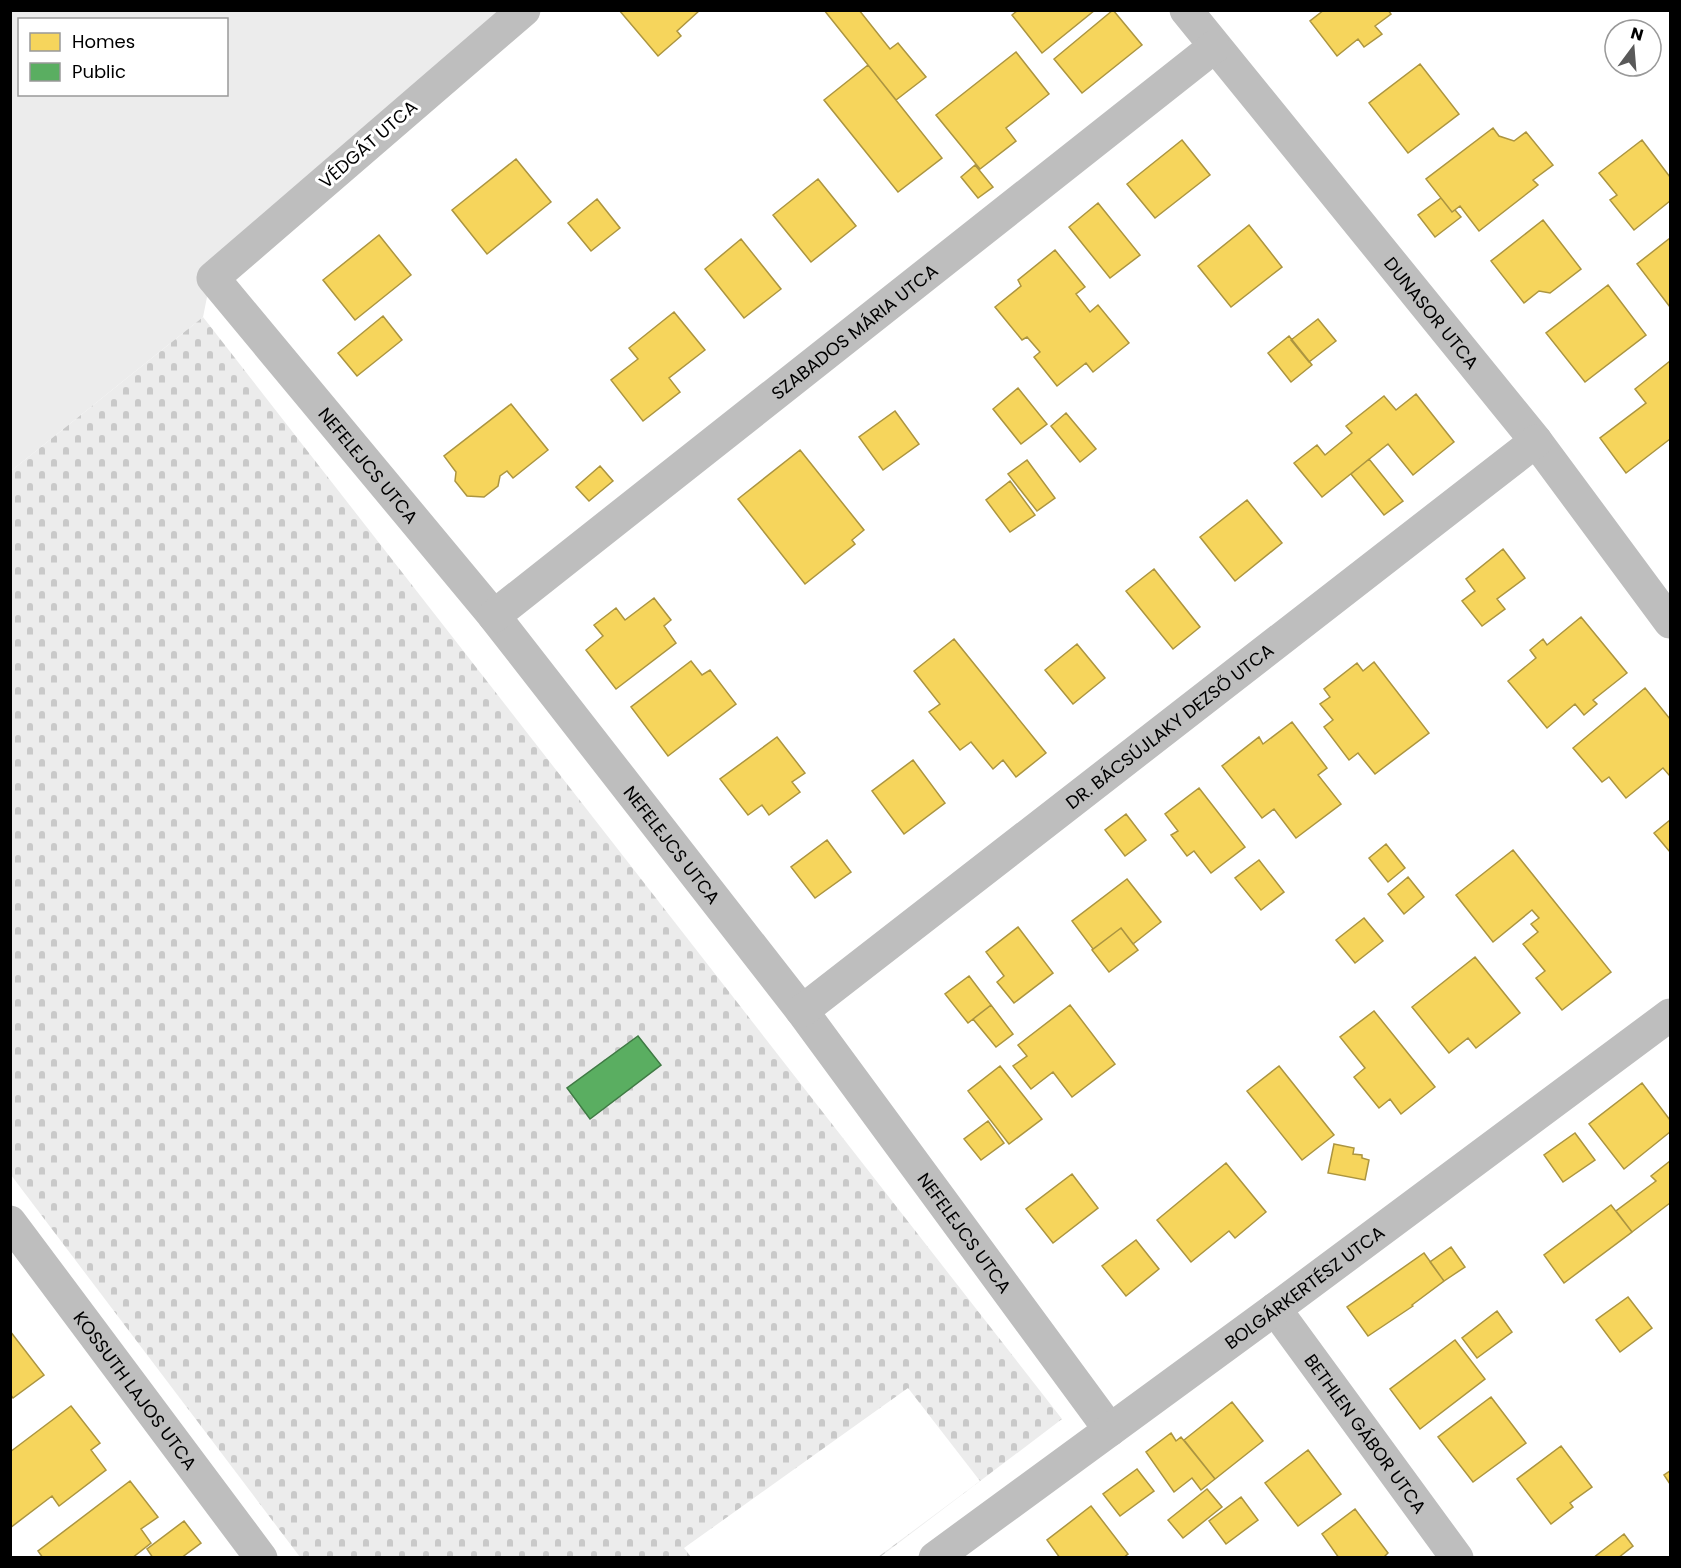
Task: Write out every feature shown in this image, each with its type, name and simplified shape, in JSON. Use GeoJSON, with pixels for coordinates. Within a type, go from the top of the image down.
{"type":"FeatureCollection","features":[{"type":"Feature","properties":{"kind":"street","name":"VÉDGÁT UTCA"},"geometry":{"type":"LineString","coordinates":[[213,278],[524,10]]}},
{"type":"Feature","properties":{"kind":"street","name":"DUNASOR UTCA"},"geometry":{"type":"LineString","coordinates":[[1186,10],[1536,441],[1671,622]]}},
{"type":"Feature","properties":{"kind":"street","name":"SZABADOS MÁRIA UTCA"},"geometry":{"type":"LineString","coordinates":[[494,616],[1214,47]]}},
{"type":"Feature","properties":{"kind":"street","name":"NEFELEJCS UTCA"},"geometry":{"type":"LineString","coordinates":[[213,278],[494,616],[802,1011],[1110,1430]]}},
{"type":"Feature","properties":{"kind":"street","name":"DR. BÁCSÚJLAKY DEZSŐ UTCA"},"geometry":{"type":"LineString","coordinates":[[802,1011],[1536,441]]}},
{"type":"Feature","properties":{"kind":"street","name":"BOLGÁRKERTÉSZ UTCA"},"geometry":{"type":"LineString","coordinates":[[935,1557],[1670,1017]]}},
{"type":"Feature","properties":{"kind":"street","name":"KOSSUTH LAJOS UTCA"},"geometry":{"type":"LineString","coordinates":[[10,1222],[261,1557]]}},
{"type":"Feature","properties":{"kind":"street","name":"BETHLEN GÁBOR UTCA"},"geometry":{"type":"LineString","coordinates":[[1275,1309],[1457,1557]]}},
{"type":"Feature","properties":{"kind":"green space"},"geometry":{"type":"Polygon","coordinates":[[[11,11],[525,11],[211,277],[203,317],[11,471],[11,11]]]}},
{"type":"Feature","properties":{"kind":"green space"},"geometry":{"type":"Polygon","coordinates":[[[203,317],[1062,1419],[880,1557],[878,1557],[980,1481],[908,1388],[684,1548],[691,1557],[300,1557],[11,1175],[11,471],[203,317]]]}},
{"type":"Feature","properties":{"kind":"building: Homes"},"geometry":{"type":"Polygon","coordinates":[[[619,10],[700,10],[677,31],[681,36],[658,56],[619,10]]]}},
{"type":"Feature","properties":{"kind":"building: Homes"},"geometry":{"type":"Polygon","coordinates":[[[824,10],[859,10],[890,49],[898,43],[926,77],[896,100],[824,10]]]}},
{"type":"Feature","properties":{"kind":"building: Homes"},"geometry":{"type":"Polygon","coordinates":[[[1018,10],[1095,10],[1042,53],[1012,15],[1018,10]]]}},
{"type":"Feature","properties":{"kind":"building: Homes"},"geometry":{"type":"Polygon","coordinates":[[[1113,10],[1142,45],[1082,93],[1054,59],[1113,10]]]}},
{"type":"Feature","properties":{"kind":"building: Homes"},"geometry":{"type":"Polygon","coordinates":[[[1324,10],[1388,10],[1391,14],[1375,26],[1382,34],[1364,47],[1358,39],[1337,56],[1310,21],[1324,10]]]}},
{"type":"Feature","properties":{"kind":"building: Homes"},"geometry":{"type":"Polygon","coordinates":[[[1016,52],[1049,94],[1006,128],[1016,141],[980,169],[936,115],[1016,52]]]}},
{"type":"Feature","properties":{"kind":"building: Homes"},"geometry":{"type":"Polygon","coordinates":[[[1420,64],[1459,114],[1408,153],[1369,103],[1420,64]]]}},
{"type":"Feature","properties":{"kind":"building: Homes"},"geometry":{"type":"Polygon","coordinates":[[[868,65],[942,158],[898,192],[824,100],[868,65]]]}},
{"type":"Feature","properties":{"kind":"building: Homes"},"geometry":{"type":"Polygon","coordinates":[[[1493,128],[1499,136],[1514,141],[1526,132],[1553,165],[1533,180],[1538,185],[1479,231],[1460,206],[1452,212],[1426,179],[1493,128]]]}},
{"type":"Feature","properties":{"kind":"building: Homes"},"geometry":{"type":"Polygon","coordinates":[[[1182,140],[1210,175],[1155,218],[1127,184],[1182,140]]]}},
{"type":"Feature","properties":{"kind":"building: Homes"},"geometry":{"type":"Polygon","coordinates":[[[1642,140],[1670,177],[1670,201],[1634,230],[1610,200],[1617,195],[1599,173],[1642,140]]]}},
{"type":"Feature","properties":{"kind":"building: Homes"},"geometry":{"type":"Polygon","coordinates":[[[516,159],[551,202],[487,254],[452,210],[516,159]]]}},
{"type":"Feature","properties":{"kind":"building: Homes"},"geometry":{"type":"Polygon","coordinates":[[[975,165],[993,187],[978,198],[961,177],[975,165]]]}},
{"type":"Feature","properties":{"kind":"building: Homes"},"geometry":{"type":"Polygon","coordinates":[[[818,179],[856,226],[811,262],[773,215],[818,179]]]}},
{"type":"Feature","properties":{"kind":"building: Homes"},"geometry":{"type":"Polygon","coordinates":[[[1441,198],[1452,212],[1455,210],[1461,217],[1435,237],[1418,215],[1441,198]]]}},
{"type":"Feature","properties":{"kind":"building: Homes"},"geometry":{"type":"Polygon","coordinates":[[[597,199],[620,228],[591,251],[568,223],[597,199]]]}},
{"type":"Feature","properties":{"kind":"building: Homes"},"geometry":{"type":"Polygon","coordinates":[[[1098,203],[1140,255],[1110,278],[1069,227],[1098,203]]]}},
{"type":"Feature","properties":{"kind":"building: Homes"},"geometry":{"type":"Polygon","coordinates":[[[1543,220],[1581,269],[1550,293],[1539,291],[1524,303],[1491,261],[1543,220]]]}},
{"type":"Feature","properties":{"kind":"building: Homes"},"geometry":{"type":"Polygon","coordinates":[[[1249,225],[1282,267],[1231,307],[1198,266],[1249,225]]]}},
{"type":"Feature","properties":{"kind":"building: Homes"},"geometry":{"type":"Polygon","coordinates":[[[379,235],[411,275],[355,320],[323,280],[379,235]]]}},
{"type":"Feature","properties":{"kind":"building: Homes"},"geometry":{"type":"Polygon","coordinates":[[[1670,238],[1670,307],[1637,264],[1670,238]]]}},
{"type":"Feature","properties":{"kind":"building: Homes"},"geometry":{"type":"Polygon","coordinates":[[[741,239],[781,289],[744,318],[705,269],[741,239]]]}},
{"type":"Feature","properties":{"kind":"building: Homes"},"geometry":{"type":"Polygon","coordinates":[[[1055,250],[1085,287],[1076,294],[1090,312],[1098,305],[1129,343],[1093,372],[1086,363],[1057,386],[1034,357],[1040,352],[1027,337],[1022,340],[995,307],[1021,286],[1018,280],[1055,250]]]}},
{"type":"Feature","properties":{"kind":"building: Homes"},"geometry":{"type":"Polygon","coordinates":[[[1608,285],[1646,335],[1585,382],[1546,333],[1608,285]]]}},
{"type":"Feature","properties":{"kind":"building: Homes"},"geometry":{"type":"Polygon","coordinates":[[[674,312],[705,350],[669,378],[680,392],[643,421],[611,380],[638,359],[629,348],[674,312]]]}},
{"type":"Feature","properties":{"kind":"building: Homes"},"geometry":{"type":"Polygon","coordinates":[[[383,316],[402,340],[357,376],[338,353],[383,316]]]}},
{"type":"Feature","properties":{"kind":"building: Homes"},"geometry":{"type":"Polygon","coordinates":[[[1318,319],[1336,341],[1309,362],[1291,340],[1318,319]]]}},
{"type":"Feature","properties":{"kind":"building: Homes"},"geometry":{"type":"Polygon","coordinates":[[[1289,336],[1312,365],[1291,382],[1268,353],[1289,336]]]}},
{"type":"Feature","properties":{"kind":"building: Homes"},"geometry":{"type":"Polygon","coordinates":[[[1670,361],[1670,439],[1626,473],[1600,438],[1646,403],[1635,389],[1670,361]]]}},
{"type":"Feature","properties":{"kind":"building: Homes"},"geometry":{"type":"Polygon","coordinates":[[[1018,388],[1047,424],[1021,444],[993,409],[1018,388]]]}},
{"type":"Feature","properties":{"kind":"building: Homes"},"geometry":{"type":"Polygon","coordinates":[[[1416,394],[1454,442],[1413,475],[1388,444],[1322,497],[1294,463],[1317,445],[1325,455],[1352,433],[1346,426],[1384,396],[1396,410],[1416,394]]]}},
{"type":"Feature","properties":{"kind":"building: Homes"},"geometry":{"type":"Polygon","coordinates":[[[511,404],[548,450],[513,478],[507,471],[500,476],[498,486],[484,497],[467,496],[455,481],[456,472],[444,456],[511,404]]]}},
{"type":"Feature","properties":{"kind":"building: Homes"},"geometry":{"type":"Polygon","coordinates":[[[895,411],[919,444],[883,470],[859,437],[895,411]]]}},
{"type":"Feature","properties":{"kind":"building: Homes"},"geometry":{"type":"Polygon","coordinates":[[[1066,413],[1096,449],[1080,462],[1051,426],[1066,413]]]}},
{"type":"Feature","properties":{"kind":"building: Homes"},"geometry":{"type":"Polygon","coordinates":[[[800,450],[864,530],[852,540],[855,544],[805,584],[738,499],[800,450]]]}},
{"type":"Feature","properties":{"kind":"building: Homes"},"geometry":{"type":"Polygon","coordinates":[[[1369,459],[1403,501],[1384,515],[1351,474],[1369,459]]]}},
{"type":"Feature","properties":{"kind":"building: Homes"},"geometry":{"type":"Polygon","coordinates":[[[1027,460],[1055,498],[1037,511],[1008,474],[1027,460]]]}},
{"type":"Feature","properties":{"kind":"building: Homes"},"geometry":{"type":"Polygon","coordinates":[[[600,466],[613,481],[589,501],[576,487],[600,466]]]}},
{"type":"Feature","properties":{"kind":"building: Homes"},"geometry":{"type":"Polygon","coordinates":[[[1010,481],[1035,515],[1010,532],[986,500],[1010,481]]]}},
{"type":"Feature","properties":{"kind":"building: Homes"},"geometry":{"type":"Polygon","coordinates":[[[1247,500],[1282,543],[1235,581],[1200,537],[1247,500]]]}},
{"type":"Feature","properties":{"kind":"building: Homes"},"geometry":{"type":"Polygon","coordinates":[[[1503,549],[1525,578],[1497,599],[1505,609],[1482,626],[1462,601],[1475,591],[1466,579],[1503,549]]]}},
{"type":"Feature","properties":{"kind":"building: Homes"},"geometry":{"type":"Polygon","coordinates":[[[1154,569],[1200,627],[1173,649],[1126,591],[1154,569]]]}},
{"type":"Feature","properties":{"kind":"building: Homes"},"geometry":{"type":"Polygon","coordinates":[[[654,598],[671,620],[664,626],[676,643],[616,689],[586,650],[603,636],[594,625],[616,608],[625,620],[654,598]]]}},
{"type":"Feature","properties":{"kind":"building: Homes"},"geometry":{"type":"Polygon","coordinates":[[[1581,617],[1627,673],[1593,700],[1597,704],[1584,715],[1575,704],[1547,728],[1508,681],[1536,658],[1530,650],[1543,639],[1547,645],[1581,617]]]}},
{"type":"Feature","properties":{"kind":"building: Homes"},"geometry":{"type":"Polygon","coordinates":[[[954,639],[1046,753],[1016,777],[1003,760],[993,769],[971,742],[960,750],[929,712],[940,704],[914,671],[954,639]]]}},
{"type":"Feature","properties":{"kind":"building: Homes"},"geometry":{"type":"Polygon","coordinates":[[[1077,644],[1105,678],[1073,704],[1045,670],[1077,644]]]}},
{"type":"Feature","properties":{"kind":"building: Homes"},"geometry":{"type":"Polygon","coordinates":[[[691,661],[702,675],[710,670],[736,704],[668,756],[631,707],[691,661]]]}},
{"type":"Feature","properties":{"kind":"building: Homes"},"geometry":{"type":"Polygon","coordinates":[[[1374,662],[1429,733],[1375,774],[1358,753],[1349,760],[1324,727],[1333,720],[1320,704],[1330,697],[1324,689],[1357,663],[1363,671],[1374,662]]]}},
{"type":"Feature","properties":{"kind":"building: Homes"},"geometry":{"type":"Polygon","coordinates":[[[1645,688],[1670,719],[1670,774],[1663,768],[1626,798],[1609,777],[1602,782],[1573,748],[1645,688]]]}},
{"type":"Feature","properties":{"kind":"building: Homes"},"geometry":{"type":"Polygon","coordinates":[[[1292,722],[1327,768],[1318,775],[1341,804],[1296,838],[1274,809],[1262,818],[1222,766],[1259,737],[1263,744],[1292,722]]]}},
{"type":"Feature","properties":{"kind":"building: Homes"},"geometry":{"type":"Polygon","coordinates":[[[777,737],[805,773],[792,782],[800,792],[769,815],[762,805],[748,815],[720,779],[777,737]]]}},
{"type":"Feature","properties":{"kind":"building: Homes"},"geometry":{"type":"Polygon","coordinates":[[[913,760],[945,803],[904,834],[872,791],[913,760]]]}},
{"type":"Feature","properties":{"kind":"building: Homes"},"geometry":{"type":"Polygon","coordinates":[[[1199,788],[1245,847],[1211,873],[1194,851],[1187,856],[1171,835],[1178,831],[1165,814],[1199,788]]]}},
{"type":"Feature","properties":{"kind":"building: Homes"},"geometry":{"type":"Polygon","coordinates":[[[1126,814],[1146,840],[1125,856],[1105,830],[1126,814]]]}},
{"type":"Feature","properties":{"kind":"building: Homes"},"geometry":{"type":"Polygon","coordinates":[[[1670,820],[1670,852],[1654,833],[1670,820]]]}},
{"type":"Feature","properties":{"kind":"building: Homes"},"geometry":{"type":"Polygon","coordinates":[[[827,840],[851,872],[815,898],[791,867],[827,840]]]}},
{"type":"Feature","properties":{"kind":"building: Homes"},"geometry":{"type":"Polygon","coordinates":[[[1386,844],[1405,868],[1388,882],[1369,858],[1386,844]]]}},
{"type":"Feature","properties":{"kind":"building: Homes"},"geometry":{"type":"Polygon","coordinates":[[[1513,850],[1611,972],[1562,1010],[1536,978],[1545,971],[1523,944],[1538,932],[1531,924],[1539,918],[1532,910],[1493,942],[1456,895],[1513,850]]]}},
{"type":"Feature","properties":{"kind":"building: Homes"},"geometry":{"type":"Polygon","coordinates":[[[1259,860],[1284,892],[1261,910],[1235,878],[1259,860]]]}},
{"type":"Feature","properties":{"kind":"building: Homes"},"geometry":{"type":"Polygon","coordinates":[[[1408,877],[1424,897],[1404,914],[1388,894],[1408,877]]]}},
{"type":"Feature","properties":{"kind":"building: Homes"},"geometry":{"type":"Polygon","coordinates":[[[1127,879],[1161,922],[1133,944],[1121,928],[1093,949],[1072,921],[1127,879]]]}},
{"type":"Feature","properties":{"kind":"building: Homes"},"geometry":{"type":"Polygon","coordinates":[[[1364,918],[1383,941],[1355,963],[1336,940],[1364,918]]]}},
{"type":"Feature","properties":{"kind":"building: Homes"},"geometry":{"type":"Polygon","coordinates":[[[1018,927],[1053,973],[1014,1003],[997,982],[1004,976],[986,952],[1018,927]]]}},
{"type":"Feature","properties":{"kind":"building: Homes"},"geometry":{"type":"Polygon","coordinates":[[[1121,928],[1138,950],[1109,972],[1092,950],[1121,928]]]}},
{"type":"Feature","properties":{"kind":"building: Homes"},"geometry":{"type":"Polygon","coordinates":[[[1475,957],[1520,1013],[1476,1048],[1468,1038],[1449,1053],[1412,1007],[1475,957]]]}},
{"type":"Feature","properties":{"kind":"building: Homes"},"geometry":{"type":"Polygon","coordinates":[[[969,976],[991,1005],[968,1023],[945,994],[969,976]]]}},
{"type":"Feature","properties":{"kind":"building: Homes"},"geometry":{"type":"Polygon","coordinates":[[[991,1005],[1013,1034],[996,1047],[973,1019],[991,1005]]]}},
{"type":"Feature","properties":{"kind":"building: Homes"},"geometry":{"type":"Polygon","coordinates":[[[1070,1005],[1115,1064],[1072,1097],[1053,1072],[1031,1089],[1013,1066],[1027,1056],[1018,1045],[1070,1005]]]}},
{"type":"Feature","properties":{"kind":"building: Homes"},"geometry":{"type":"Polygon","coordinates":[[[1374,1011],[1435,1087],[1401,1114],[1390,1099],[1379,1108],[1354,1077],[1365,1068],[1340,1037],[1374,1011]]]}},
{"type":"Feature","properties":{"kind":"building: Homes"},"geometry":{"type":"Polygon","coordinates":[[[1000,1066],[1042,1119],[1009,1144],[968,1091],[1000,1066]]]}},
{"type":"Feature","properties":{"kind":"building: Homes"},"geometry":{"type":"Polygon","coordinates":[[[1279,1066],[1334,1135],[1302,1160],[1247,1091],[1279,1066]]]}},
{"type":"Feature","properties":{"kind":"building: Homes"},"geometry":{"type":"Polygon","coordinates":[[[1642,1083],[1670,1120],[1670,1132],[1624,1169],[1589,1124],[1642,1083]]]}},
{"type":"Feature","properties":{"kind":"building: Homes"},"geometry":{"type":"Polygon","coordinates":[[[988,1121],[1004,1143],[981,1160],[964,1139],[988,1121]]]}},
{"type":"Feature","properties":{"kind":"building: Homes"},"geometry":{"type":"Polygon","coordinates":[[[1575,1133],[1595,1160],[1563,1182],[1544,1155],[1575,1133]]]}},
{"type":"Feature","properties":{"kind":"building: Homes"},"geometry":{"type":"Polygon","coordinates":[[[1334,1144],[1354,1148],[1353,1154],[1362,1155],[1362,1158],[1369,1160],[1365,1180],[1328,1173],[1334,1144]]]}},
{"type":"Feature","properties":{"kind":"building: Homes"},"geometry":{"type":"Polygon","coordinates":[[[1670,1161],[1670,1203],[1632,1232],[1616,1211],[1656,1181],[1651,1176],[1670,1161]]]}},
{"type":"Feature","properties":{"kind":"building: Homes"},"geometry":{"type":"Polygon","coordinates":[[[1226,1163],[1266,1212],[1235,1238],[1229,1231],[1191,1262],[1157,1220],[1226,1163]]]}},
{"type":"Feature","properties":{"kind":"building: Homes"},"geometry":{"type":"Polygon","coordinates":[[[1072,1174],[1098,1208],[1053,1243],[1026,1209],[1072,1174]]]}},
{"type":"Feature","properties":{"kind":"building: Homes"},"geometry":{"type":"Polygon","coordinates":[[[1611,1205],[1632,1232],[1564,1283],[1544,1255],[1611,1205]]]}},
{"type":"Feature","properties":{"kind":"building: Homes"},"geometry":{"type":"Polygon","coordinates":[[[1136,1240],[1159,1269],[1126,1296],[1102,1266],[1136,1240]]]}},
{"type":"Feature","properties":{"kind":"building: Homes"},"geometry":{"type":"Polygon","coordinates":[[[1451,1247],[1465,1267],[1444,1281],[1430,1262],[1451,1247]]]}},
{"type":"Feature","properties":{"kind":"building: Homes"},"geometry":{"type":"Polygon","coordinates":[[[1424,1253],[1444,1281],[1413,1306],[1368,1336],[1347,1307],[1424,1253]]]}},
{"type":"Feature","properties":{"kind":"building: Homes"},"geometry":{"type":"Polygon","coordinates":[[[1628,1297],[1652,1328],[1620,1352],[1596,1320],[1628,1297]]]}},
{"type":"Feature","properties":{"kind":"building: Homes"},"geometry":{"type":"Polygon","coordinates":[[[1497,1311],[1512,1332],[1477,1358],[1462,1338],[1497,1311]]]}},
{"type":"Feature","properties":{"kind":"building: Homes"},"geometry":{"type":"Polygon","coordinates":[[[10,1331],[44,1375],[13,1398],[10,1394],[10,1331]]]}},
{"type":"Feature","properties":{"kind":"building: Homes"},"geometry":{"type":"Polygon","coordinates":[[[1455,1340],[1485,1379],[1420,1429],[1390,1389],[1455,1340]]]}},
{"type":"Feature","properties":{"kind":"building: Homes"},"geometry":{"type":"Polygon","coordinates":[[[1491,1397],[1526,1443],[1473,1482],[1438,1437],[1491,1397]]]}},
{"type":"Feature","properties":{"kind":"building: Homes"},"geometry":{"type":"Polygon","coordinates":[[[1232,1402],[1263,1441],[1215,1479],[1184,1440],[1232,1402]]]}},
{"type":"Feature","properties":{"kind":"building: Homes"},"geometry":{"type":"Polygon","coordinates":[[[71,1406],[100,1443],[91,1450],[106,1470],[59,1506],[52,1496],[10,1528],[10,1452],[71,1406]]]}},
{"type":"Feature","properties":{"kind":"building: Homes"},"geometry":{"type":"Polygon","coordinates":[[[1171,1433],[1176,1441],[1181,1437],[1215,1479],[1201,1490],[1192,1478],[1174,1492],[1146,1452],[1171,1433]]]}},
{"type":"Feature","properties":{"kind":"building: Homes"},"geometry":{"type":"Polygon","coordinates":[[[1561,1446],[1592,1487],[1570,1503],[1573,1507],[1551,1524],[1517,1479],[1561,1446]]]}},
{"type":"Feature","properties":{"kind":"building: Homes"},"geometry":{"type":"Polygon","coordinates":[[[1308,1450],[1341,1494],[1298,1526],[1265,1483],[1308,1450]]]}},
{"type":"Feature","properties":{"kind":"building: Homes"},"geometry":{"type":"Polygon","coordinates":[[[1137,1469],[1154,1491],[1120,1516],[1103,1494],[1137,1469]]]}},
{"type":"Feature","properties":{"kind":"building: Homes"},"geometry":{"type":"Polygon","coordinates":[[[1670,1471],[1670,1484],[1664,1475],[1670,1471]]]}},
{"type":"Feature","properties":{"kind":"building: Homes"},"geometry":{"type":"Polygon","coordinates":[[[130,1481],[158,1517],[141,1529],[151,1543],[132,1558],[43,1558],[38,1551],[130,1481]]]}},
{"type":"Feature","properties":{"kind":"building: Homes"},"geometry":{"type":"Polygon","coordinates":[[[1207,1489],[1222,1507],[1183,1538],[1168,1520],[1207,1489]]]}},
{"type":"Feature","properties":{"kind":"building: Homes"},"geometry":{"type":"Polygon","coordinates":[[[1241,1497],[1258,1520],[1226,1544],[1209,1521],[1241,1497]]]}},
{"type":"Feature","properties":{"kind":"building: Homes"},"geometry":{"type":"Polygon","coordinates":[[[1091,1506],[1128,1554],[1123,1558],[1060,1558],[1047,1540],[1091,1506]]]}},
{"type":"Feature","properties":{"kind":"building: Homes"},"geometry":{"type":"Polygon","coordinates":[[[1355,1509],[1388,1553],[1383,1558],[1339,1558],[1322,1534],[1355,1509]]]}},
{"type":"Feature","properties":{"kind":"building: Homes"},"geometry":{"type":"Polygon","coordinates":[[[184,1521],[201,1543],[181,1558],[153,1558],[147,1549],[184,1521]]]}},
{"type":"Feature","properties":{"kind":"building: Homes"},"geometry":{"type":"Polygon","coordinates":[[[1624,1534],[1633,1546],[1618,1558],[1593,1558],[1624,1534]]]}},
{"type":"Feature","properties":{"kind":"building: Public"},"geometry":{"type":"Polygon","coordinates":[[[638,1036],[661,1065],[590,1119],[567,1088],[638,1036]]]}}]}
